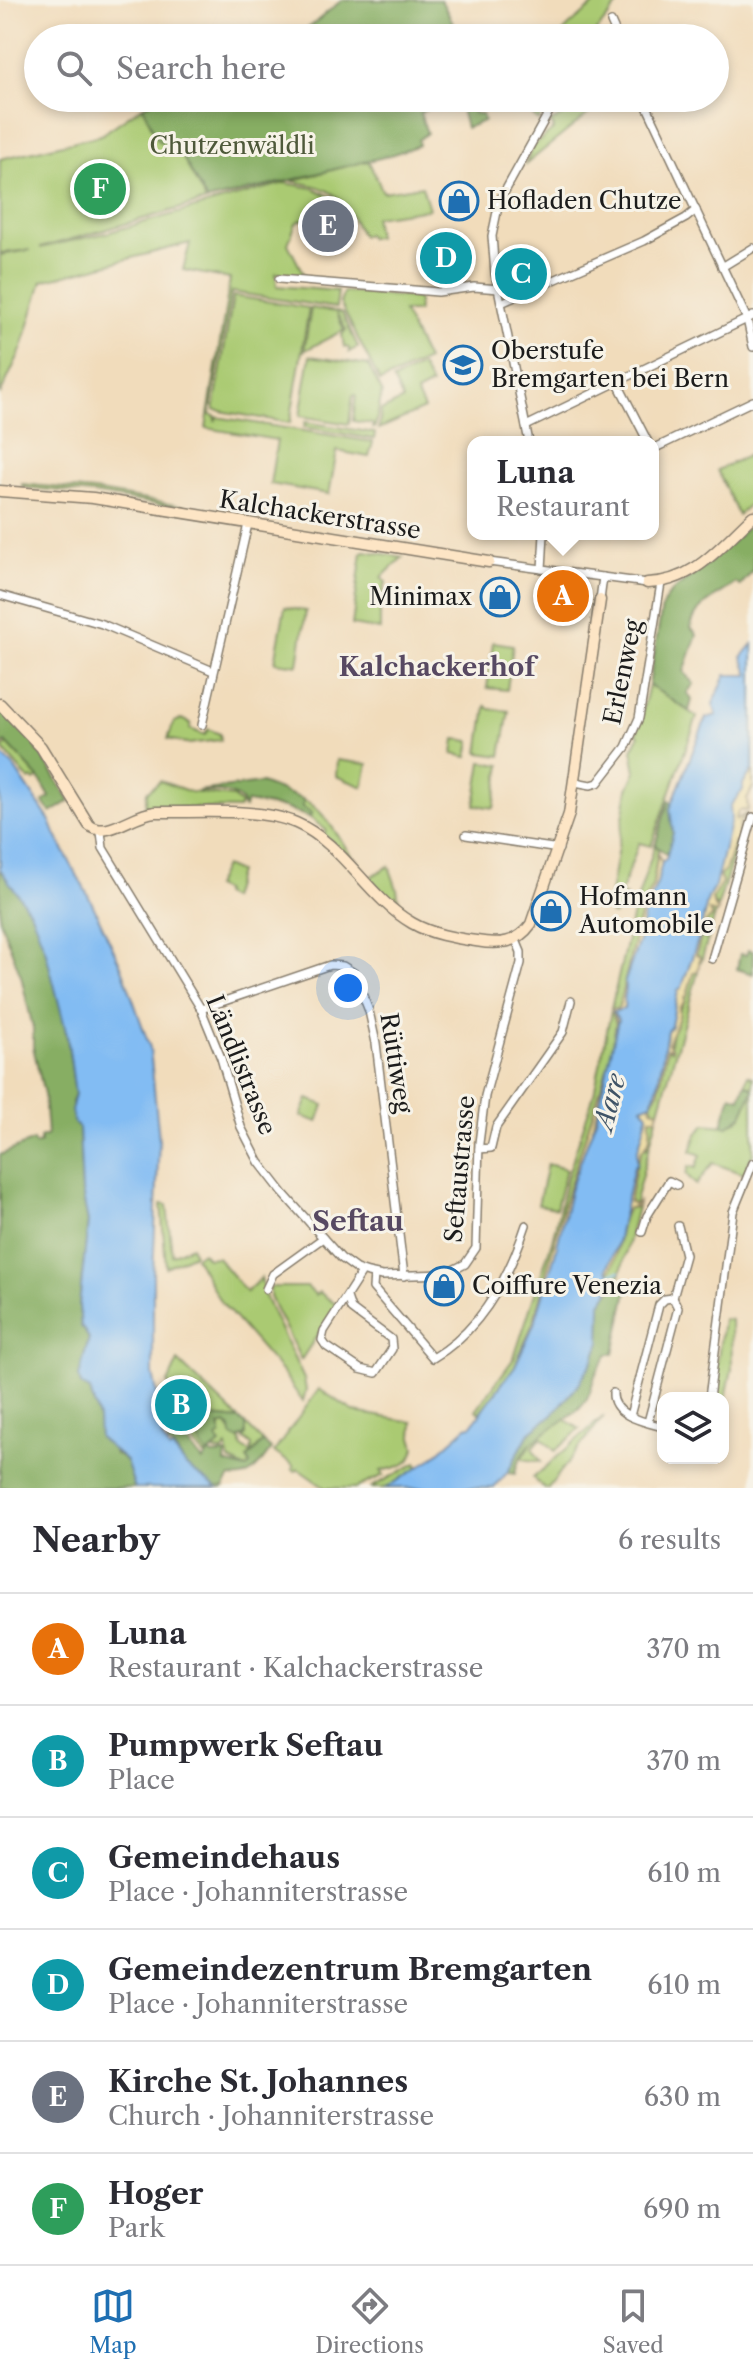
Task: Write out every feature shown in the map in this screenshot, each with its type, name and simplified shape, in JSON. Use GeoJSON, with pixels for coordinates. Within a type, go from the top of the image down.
{"type":"FeatureCollection","features":[{"type":"Feature","properties":{"kind":"street"},"geometry":{"type":"LineString","coordinates":[[528,436],[492,245],[496,212],[549,112]]}},
{"type":"Feature","properties":{"kind":"street"},"geometry":{"type":"LineString","coordinates":[[650,112],[722,267],[750,318],[753,347]]}},
{"type":"Feature","properties":{"kind":"street"},"geometry":{"type":"LineString","coordinates":[[501,303],[644,241],[696,210]]}},
{"type":"Feature","properties":{"kind":"street"},"geometry":{"type":"LineString","coordinates":[[722,267],[753,248]]}},
{"type":"Feature","properties":{"kind":"street"},"geometry":{"type":"LineString","coordinates":[[279,279],[438,292],[474,287],[499,289]]}},
{"type":"Feature","properties":{"kind":"street"},"geometry":{"type":"LineString","coordinates":[[526,426],[750,318]]}},
{"type":"Feature","properties":{"kind":"street"},"geometry":{"type":"LineString","coordinates":[[617,382],[645,436]]}},
{"type":"Feature","properties":{"kind":"street"},"geometry":{"type":"LineString","coordinates":[[659,446],[753,401]]}},
{"type":"Feature","properties":{"kind":"street","name":"Kalchackerstrasse"},"geometry":{"type":"LineString","coordinates":[[1,495],[76,495],[489,562],[647,583],[674,581],[691,572],[753,516]]}},
{"type":"Feature","properties":{"kind":"street"},"geometry":{"type":"LineString","coordinates":[[202,725],[248,524]]}},
{"type":"Feature","properties":{"kind":"street"},"geometry":{"type":"LineString","coordinates":[[542,569],[544,540]]}},
{"type":"Feature","properties":{"kind":"street"},"geometry":{"type":"LineString","coordinates":[[101,832],[145,813],[259,814],[278,817],[317,835],[393,909],[414,924],[440,934],[482,942],[499,944],[516,940],[531,924],[559,849],[575,782],[603,577]]}},
{"type":"Feature","properties":{"kind":"street","name":"Erlenweg"},"geometry":{"type":"LineString","coordinates":[[575,782],[598,783],[633,732],[642,706],[661,583]]}},
{"type":"Feature","properties":{"kind":"street"},"geometry":{"type":"LineString","coordinates":[[0,595],[102,624],[213,671]]}},
{"type":"Feature","properties":{"kind":"street","name":"Ländlistrasse"},"geometry":{"type":"LineString","coordinates":[[0,704],[41,747],[89,825],[101,832],[103,848],[201,1009],[217,1046],[241,1127],[259,1162],[348,1264],[374,1275]]}},
{"type":"Feature","properties":{"kind":"street"},"geometry":{"type":"LineString","coordinates":[[712,959],[753,817]]}},
{"type":"Feature","properties":{"kind":"street"},"geometry":{"type":"LineString","coordinates":[[466,835],[559,849]]}},
{"type":"Feature","properties":{"kind":"street","name":"Seftaustrasse"},"geometry":{"type":"LineString","coordinates":[[374,1275],[452,1273],[473,1255],[478,1235],[479,1149],[485,1096],[521,963],[516,940]]}},
{"type":"Feature","properties":{"kind":"street","name":"Rüttiweg"},"geometry":{"type":"LineString","coordinates":[[201,1009],[330,965],[343,966],[354,973],[369,1011],[382,1077],[389,1164],[404,1276]]}},
{"type":"Feature","properties":{"kind":"street"},"geometry":{"type":"LineString","coordinates":[[479,1149],[491,1148],[501,1119],[563,1032],[571,1001]]}},
{"type":"Feature","properties":{"kind":"street"},"geometry":{"type":"LineString","coordinates":[[710,1392],[732,1214],[753,1163]]}},
{"type":"Feature","properties":{"kind":"street"},"geometry":{"type":"LineString","coordinates":[[642,1232],[647,1216],[669,1181],[677,1185]]}},
{"type":"Feature","properties":{"kind":"street"},"geometry":{"type":"LineString","coordinates":[[374,1275],[373,1288],[433,1358],[462,1338],[488,1304],[511,1268],[526,1225]]}},
{"type":"Feature","properties":{"kind":"street"},"geometry":{"type":"LineString","coordinates":[[648,1422],[678,1308],[673,1298],[685,1255],[678,1226]]}},
{"type":"Feature","properties":{"kind":"street"},"geometry":{"type":"LineString","coordinates":[[266,1289],[273,1274],[323,1238]]}},
{"type":"Feature","properties":{"kind":"street"},"geometry":{"type":"LineString","coordinates":[[347,1297],[351,1309],[391,1339],[391,1352],[376,1373],[360,1369],[322,1340],[324,1331],[362,1272]]}},
{"type":"Feature","properties":{"kind":"street"},"geometry":{"type":"LineString","coordinates":[[630,1416],[659,1305],[665,1299],[673,1298]]}},
{"type":"Feature","properties":{"kind":"street"},"geometry":{"type":"LineString","coordinates":[[613,1393],[614,1405],[630,1416],[657,1425]]}},
{"type":"Feature","properties":{"kind":"green space"},"geometry":{"type":"Polygon","coordinates":[[[342,0],[441,0],[454,24],[313,24],[342,0]]]}},
{"type":"Feature","properties":{"kind":"green space"},"geometry":{"type":"Polygon","coordinates":[[[599,0],[622,0],[602,24],[572,24],[599,0]]]}},
{"type":"Feature","properties":{"kind":"green space"},"geometry":{"type":"Polygon","coordinates":[[[134,112],[145,112],[159,141],[179,150],[206,201],[40,248],[106,233],[285,183],[313,188],[340,201],[296,223],[288,244],[304,275],[276,273],[277,286],[338,291],[336,308],[231,292],[210,415],[215,416],[215,422],[217,417],[373,442],[369,457],[337,451],[329,494],[270,484],[277,440],[206,428],[230,279],[183,270],[190,243],[42,281],[22,348],[0,395],[0,255],[31,250],[0,253],[0,159],[101,135],[134,112]]]}},
{"type":"Feature","properties":{"kind":"green space","name":"Chutzenwäldli"},"geometry":{"type":"Polygon","coordinates":[[[145,112],[422,112],[427,133],[418,140],[419,145],[388,156],[207,201],[179,150],[159,141],[145,112]]]}},
{"type":"Feature","properties":{"kind":"green space"},"geometry":{"type":"Polygon","coordinates":[[[462,112],[482,114],[484,121],[466,128],[462,112]]]}},
{"type":"Feature","properties":{"kind":"green space"},"geometry":{"type":"Polygon","coordinates":[[[529,112],[544,112],[538,121],[529,112]]]}},
{"type":"Feature","properties":{"kind":"green space"},"geometry":{"type":"Polygon","coordinates":[[[569,112],[591,112],[525,165],[534,145],[553,130],[550,123],[569,112]]]}},
{"type":"Feature","properties":{"kind":"green space"},"geometry":{"type":"Polygon","coordinates":[[[368,160],[383,192],[422,186],[429,209],[374,217],[377,237],[369,238],[367,234],[362,236],[336,196],[320,187],[292,181],[368,160]]]}},
{"type":"Feature","properties":{"kind":"green space"},"geometry":{"type":"Polygon","coordinates":[[[344,292],[418,298],[418,312],[403,312],[427,360],[380,382],[340,303],[344,292]]]}},
{"type":"Feature","properties":{"kind":"green space"},"geometry":{"type":"Polygon","coordinates":[[[233,296],[309,308],[290,423],[214,410],[233,296]]]}},
{"type":"Feature","properties":{"kind":"green space"},"geometry":{"type":"Polygon","coordinates":[[[311,308],[342,313],[358,347],[349,352],[349,348],[344,347],[342,334],[346,330],[337,314],[344,330],[304,351],[311,308]]]}},
{"type":"Feature","properties":{"kind":"green space"},"geometry":{"type":"Polygon","coordinates":[[[310,356],[368,365],[382,392],[375,428],[373,424],[353,421],[356,395],[353,395],[349,424],[300,416],[310,356]]]}},
{"type":"Feature","properties":{"kind":"green space"},"geometry":{"type":"Polygon","coordinates":[[[421,366],[431,385],[416,393],[424,409],[379,429],[381,411],[403,400],[393,380],[421,366]]]}},
{"type":"Feature","properties":{"kind":"green space"},"geometry":{"type":"Polygon","coordinates":[[[305,422],[375,433],[374,439],[304,427],[305,422]]]}},
{"type":"Feature","properties":{"kind":"green space"},"geometry":{"type":"Polygon","coordinates":[[[753,453],[753,501],[738,515],[717,470],[753,453]]]}},
{"type":"Feature","properties":{"kind":"green space"},"geometry":{"type":"Polygon","coordinates":[[[22,484],[94,491],[234,517],[93,494],[22,487],[22,484]]]}},
{"type":"Feature","properties":{"kind":"green space"},"geometry":{"type":"Polygon","coordinates":[[[753,522],[753,571],[740,586],[736,583],[708,602],[693,620],[691,628],[697,635],[684,672],[694,684],[687,693],[692,700],[689,711],[649,685],[662,607],[673,591],[753,522]]]}},
{"type":"Feature","properties":{"kind":"green space"},"geometry":{"type":"Polygon","coordinates":[[[362,552],[403,557],[381,578],[386,582],[380,604],[380,630],[352,625],[362,552]]]}},
{"type":"Feature","properties":{"kind":"green space"},"geometry":{"type":"Polygon","coordinates":[[[285,607],[306,611],[298,665],[275,662],[285,607]]]}},
{"type":"Feature","properties":{"kind":"green space"},"geometry":{"type":"Polygon","coordinates":[[[493,642],[513,645],[507,690],[487,688],[493,642]]]}},
{"type":"Feature","properties":{"kind":"green space"},"geometry":{"type":"Polygon","coordinates":[[[649,685],[697,717],[651,846],[639,843],[620,894],[626,897],[614,915],[610,914],[610,894],[628,789],[636,771],[632,750],[639,736],[637,733],[649,685]]]}},
{"type":"Feature","properties":{"kind":"green space"},"geometry":{"type":"Polygon","coordinates":[[[486,706],[509,711],[501,756],[479,753],[486,706]]]}},
{"type":"Feature","properties":{"kind":"green space"},"geometry":{"type":"Polygon","coordinates":[[[0,709],[34,743],[70,801],[51,813],[43,802],[50,797],[39,778],[6,742],[0,746],[0,709]]]}},
{"type":"Feature","properties":{"kind":"green space"},"geometry":{"type":"Polygon","coordinates":[[[182,719],[191,723],[190,729],[205,735],[208,729],[220,734],[221,740],[189,744],[168,739],[174,722],[182,719]]]}},
{"type":"Feature","properties":{"kind":"green space"},"geometry":{"type":"Polygon","coordinates":[[[455,739],[471,741],[468,757],[453,754],[455,739]]]}},
{"type":"Feature","properties":{"kind":"green space"},"geometry":{"type":"Polygon","coordinates":[[[8,744],[39,778],[29,780],[2,748],[8,744]]]}},
{"type":"Feature","properties":{"kind":"green space"},"geometry":{"type":"Polygon","coordinates":[[[337,760],[368,764],[363,787],[336,776],[337,760]]]}},
{"type":"Feature","properties":{"kind":"green space"},"geometry":{"type":"Polygon","coordinates":[[[482,762],[501,765],[494,808],[475,805],[482,762]]]}},
{"type":"Feature","properties":{"kind":"green space"},"geometry":{"type":"Polygon","coordinates":[[[160,781],[191,792],[233,797],[241,805],[239,809],[145,807],[147,792],[160,781]]]}},
{"type":"Feature","properties":{"kind":"green space"},"geometry":{"type":"Polygon","coordinates":[[[261,783],[304,800],[302,806],[312,813],[309,817],[284,808],[247,802],[244,809],[233,795],[198,791],[261,783]]]}},
{"type":"Feature","properties":{"kind":"green space"},"geometry":{"type":"Polygon","coordinates":[[[304,800],[327,820],[358,865],[324,835],[326,830],[309,817],[312,814],[302,806],[304,800]]]}},
{"type":"Feature","properties":{"kind":"green space"},"geometry":{"type":"Polygon","coordinates":[[[669,800],[672,802],[673,833],[667,855],[655,845],[669,800]]]}},
{"type":"Feature","properties":{"kind":"green space"},"geometry":{"type":"Polygon","coordinates":[[[735,841],[738,842],[717,909],[712,900],[722,883],[719,876],[727,866],[735,841]]]}},
{"type":"Feature","properties":{"kind":"green space"},"geometry":{"type":"Polygon","coordinates":[[[655,845],[658,849],[653,885],[641,912],[619,1006],[611,1009],[633,913],[655,845]]]}},
{"type":"Feature","properties":{"kind":"green space"},"geometry":{"type":"Polygon","coordinates":[[[224,866],[238,872],[230,899],[214,887],[224,866]]]}},
{"type":"Feature","properties":{"kind":"green space"},"geometry":{"type":"Polygon","coordinates":[[[389,866],[397,889],[400,909],[369,878],[389,866]]]}},
{"type":"Feature","properties":{"kind":"green space"},"geometry":{"type":"Polygon","coordinates":[[[0,869],[32,914],[49,957],[61,1002],[75,1094],[72,1102],[74,1123],[79,1128],[82,1191],[88,1222],[79,1306],[81,1326],[89,1338],[83,1360],[98,1418],[115,1454],[126,1461],[135,1488],[0,1488],[0,1155],[33,1141],[35,1145],[40,1143],[40,1138],[47,1135],[44,1094],[33,1047],[33,1028],[21,976],[0,920],[0,869]]]}},
{"type":"Feature","properties":{"kind":"green space"},"geometry":{"type":"Polygon","coordinates":[[[709,911],[716,912],[701,962],[700,957],[696,956],[701,937],[705,939],[705,925],[712,917],[709,911]]]}},
{"type":"Feature","properties":{"kind":"green space"},"geometry":{"type":"Polygon","coordinates":[[[748,950],[753,951],[753,974],[737,969],[740,954],[746,955],[748,950]]]}},
{"type":"Feature","properties":{"kind":"green space"},"geometry":{"type":"Polygon","coordinates":[[[698,972],[659,1111],[655,1110],[651,1105],[660,1085],[667,1048],[671,1050],[674,1024],[687,996],[693,973],[698,972]]]}},
{"type":"Feature","properties":{"kind":"green space"},"geometry":{"type":"Polygon","coordinates":[[[611,1011],[616,1023],[611,1056],[564,1204],[534,1321],[515,1366],[479,1413],[476,1410],[514,1358],[552,1241],[567,1177],[594,1094],[611,1011]]]}},
{"type":"Feature","properties":{"kind":"green space"},"geometry":{"type":"Polygon","coordinates":[[[748,1075],[753,1077],[753,1153],[744,1174],[713,1163],[696,1185],[686,1174],[689,1166],[696,1168],[701,1155],[691,1151],[697,1134],[705,1124],[725,1126],[739,1120],[752,1093],[752,1087],[745,1084],[748,1075]]]}},
{"type":"Feature","properties":{"kind":"green space"},"geometry":{"type":"Polygon","coordinates":[[[745,1084],[753,1090],[742,1116],[728,1126],[722,1125],[731,1095],[740,1098],[745,1084]]]}},
{"type":"Feature","properties":{"kind":"green space"},"geometry":{"type":"Polygon","coordinates":[[[308,1099],[324,1105],[318,1122],[301,1116],[308,1099]]]}},
{"type":"Feature","properties":{"kind":"green space"},"geometry":{"type":"Polygon","coordinates":[[[650,1117],[657,1118],[634,1205],[629,1202],[636,1166],[642,1150],[647,1147],[650,1117]]]}},
{"type":"Feature","properties":{"kind":"green space"},"geometry":{"type":"Polygon","coordinates":[[[547,1164],[566,1169],[556,1208],[538,1205],[547,1164]]]}},
{"type":"Feature","properties":{"kind":"green space"},"geometry":{"type":"Polygon","coordinates":[[[161,1204],[167,1205],[172,1255],[191,1246],[194,1254],[166,1267],[161,1204]]]}},
{"type":"Feature","properties":{"kind":"green space"},"geometry":{"type":"Polygon","coordinates":[[[637,1207],[619,1280],[613,1288],[608,1284],[619,1232],[628,1208],[637,1207]]]}},
{"type":"Feature","properties":{"kind":"green space"},"geometry":{"type":"Polygon","coordinates":[[[202,1252],[207,1258],[217,1257],[246,1292],[261,1278],[266,1299],[304,1379],[306,1390],[303,1402],[282,1372],[220,1301],[195,1257],[202,1252]]]}},
{"type":"Feature","properties":{"kind":"green space"},"geometry":{"type":"Polygon","coordinates":[[[618,1280],[628,1286],[614,1354],[608,1354],[599,1367],[583,1404],[533,1442],[519,1461],[515,1474],[507,1473],[529,1433],[553,1414],[579,1384],[593,1360],[600,1343],[601,1303],[618,1280]]]}},
{"type":"Feature","properties":{"kind":"green space"},"geometry":{"type":"Polygon","coordinates":[[[270,1287],[307,1287],[337,1305],[301,1360],[270,1297],[270,1287]]]}},
{"type":"Feature","properties":{"kind":"green space"},"geometry":{"type":"Polygon","coordinates":[[[723,1319],[731,1320],[732,1369],[727,1392],[714,1392],[723,1319]]]}},
{"type":"Feature","properties":{"kind":"green space"},"geometry":{"type":"Polygon","coordinates":[[[178,1361],[240,1420],[212,1417],[206,1457],[182,1424],[191,1415],[206,1414],[204,1403],[198,1405],[199,1411],[189,1413],[182,1397],[172,1400],[168,1383],[178,1361]]]}},
{"type":"Feature","properties":{"kind":"green space"},"geometry":{"type":"Polygon","coordinates":[[[319,1389],[355,1412],[413,1422],[415,1447],[411,1458],[403,1465],[381,1471],[384,1475],[356,1488],[325,1488],[298,1469],[292,1469],[294,1466],[274,1452],[319,1389]]]}},
{"type":"Feature","properties":{"kind":"green space"},"geometry":{"type":"Polygon","coordinates":[[[604,1416],[548,1488],[533,1478],[604,1416]]]}},
{"type":"Feature","properties":{"kind":"green space"},"geometry":{"type":"Polygon","coordinates":[[[211,1417],[240,1420],[246,1425],[246,1436],[237,1439],[226,1424],[220,1426],[221,1435],[217,1438],[220,1445],[210,1453],[226,1454],[225,1463],[246,1469],[250,1465],[247,1459],[263,1442],[271,1449],[254,1470],[244,1476],[230,1477],[223,1488],[207,1483],[188,1469],[169,1445],[165,1424],[174,1421],[203,1461],[208,1454],[200,1444],[199,1435],[202,1426],[211,1417]]]}},
{"type":"Feature","properties":{"kind":"green space"},"geometry":{"type":"Polygon","coordinates":[[[564,1419],[580,1429],[555,1451],[542,1438],[532,1448],[541,1462],[521,1459],[532,1441],[564,1419]]]}},
{"type":"Feature","properties":{"kind":"green space"},"geometry":{"type":"Polygon","coordinates":[[[226,1424],[240,1439],[242,1447],[251,1453],[252,1445],[243,1438],[246,1436],[246,1425],[263,1442],[250,1455],[250,1465],[246,1469],[229,1460],[227,1447],[223,1452],[211,1451],[219,1445],[216,1438],[221,1433],[221,1425],[226,1424]]]}},
{"type":"Feature","properties":{"kind":"green space"},"geometry":{"type":"Polygon","coordinates":[[[416,1463],[419,1468],[386,1488],[370,1488],[416,1463]]]}},
{"type":"Feature","properties":{"kind":"sand"},"geometry":{"type":"Polygon","coordinates":[[[753,743],[753,787],[747,799],[748,810],[738,811],[736,820],[747,813],[738,830],[738,842],[734,843],[725,871],[719,876],[722,883],[712,899],[717,913],[709,911],[712,917],[706,922],[703,934],[706,937],[701,937],[696,955],[700,957],[698,972],[693,973],[668,1043],[672,1049],[667,1048],[659,1090],[651,1105],[652,1109],[659,1111],[657,1118],[650,1118],[649,1139],[636,1166],[629,1202],[634,1205],[638,1202],[637,1207],[628,1208],[624,1214],[615,1258],[609,1271],[608,1284],[613,1288],[603,1299],[604,1269],[641,1109],[661,1068],[666,1024],[710,858],[753,743]]]}},
{"type":"Feature","properties":{"kind":"sand"},"geometry":{"type":"Polygon","coordinates":[[[658,852],[660,860],[664,862],[544,1308],[515,1366],[534,1321],[564,1204],[611,1056],[616,1023],[611,1009],[619,1006],[641,912],[653,885],[658,852]]]}},
{"type":"Feature","properties":{"kind":"water","name":"Aare"},"geometry":{"type":"Polygon","coordinates":[[[753,644],[753,769],[743,784],[743,790],[730,806],[731,819],[715,886],[708,898],[698,940],[678,991],[658,1084],[652,1103],[642,1107],[648,1114],[616,1247],[607,1269],[611,1275],[608,1293],[601,1303],[600,1343],[593,1360],[579,1384],[553,1414],[529,1433],[507,1473],[494,1488],[386,1488],[430,1460],[471,1426],[515,1366],[535,1322],[571,1187],[596,1119],[618,1020],[613,1012],[624,1009],[625,981],[642,932],[643,916],[673,833],[670,809],[706,718],[717,715],[713,704],[726,675],[749,675],[742,657],[753,644]]]}},
{"type":"Feature","properties":{"kind":"water"},"geometry":{"type":"Polygon","coordinates":[[[0,753],[14,767],[50,821],[91,901],[122,968],[150,1048],[159,1139],[153,1274],[153,1374],[162,1417],[162,1437],[169,1450],[173,1449],[186,1466],[217,1488],[135,1488],[126,1461],[99,1438],[98,1418],[90,1390],[81,1385],[79,1377],[89,1338],[81,1326],[79,1306],[88,1222],[82,1191],[79,1128],[71,1111],[75,1094],[67,1035],[45,949],[31,913],[0,869],[0,753]]]}},
{"type":"Feature","properties":{"kind":"waterway"},"geometry":{"type":"LineString","coordinates":[[610,1274],[620,1271]]}},
{"type":"Feature","properties":{"kind":"place","name":"Hoger"},"geometry":{"type":"Point","coordinates":[100,189]}},
{"type":"Feature","properties":{"kind":"place","name":"Hofladen Chutze"},"geometry":{"type":"Point","coordinates":[459,201]}},
{"type":"Feature","properties":{"kind":"place","name":"Kirche St. Johannes"},"geometry":{"type":"Point","coordinates":[328,226]}},
{"type":"Feature","properties":{"kind":"place","name":"Gemeindezentrum Bremgarten"},"geometry":{"type":"Point","coordinates":[446,258]}},
{"type":"Feature","properties":{"kind":"place","name":"Gemeindehaus"},"geometry":{"type":"Point","coordinates":[521,274]}},
{"type":"Feature","properties":{"kind":"place","name":"Oberstufe Bremgarten bei Bern"},"geometry":{"type":"Point","coordinates":[463,365]}},
{"type":"Feature","properties":{"kind":"place","name":"Luna"},"geometry":{"type":"Point","coordinates":[563,596]}},
{"type":"Feature","properties":{"kind":"place","name":"Minimax"},"geometry":{"type":"Point","coordinates":[500,597]}},
{"type":"Feature","properties":{"kind":"place","name":"Hofmann Automobile"},"geometry":{"type":"Point","coordinates":[551,911]}},
{"type":"Feature","properties":{"kind":"place","name":"Coiffure Venezia"},"geometry":{"type":"Point","coordinates":[444,1286]}},
{"type":"Feature","properties":{"kind":"place","name":"Pumpwerk Seftau"},"geometry":{"type":"Point","coordinates":[181,1405]}},
{"type":"Feature","properties":{"kind":"district","name":"Kalchackerhof"},"geometry":{"type":"Point","coordinates":[437,667]}},
{"type":"Feature","properties":{"kind":"district","name":"Seftau"},"geometry":{"type":"Point","coordinates":[358,1221]}}]}
